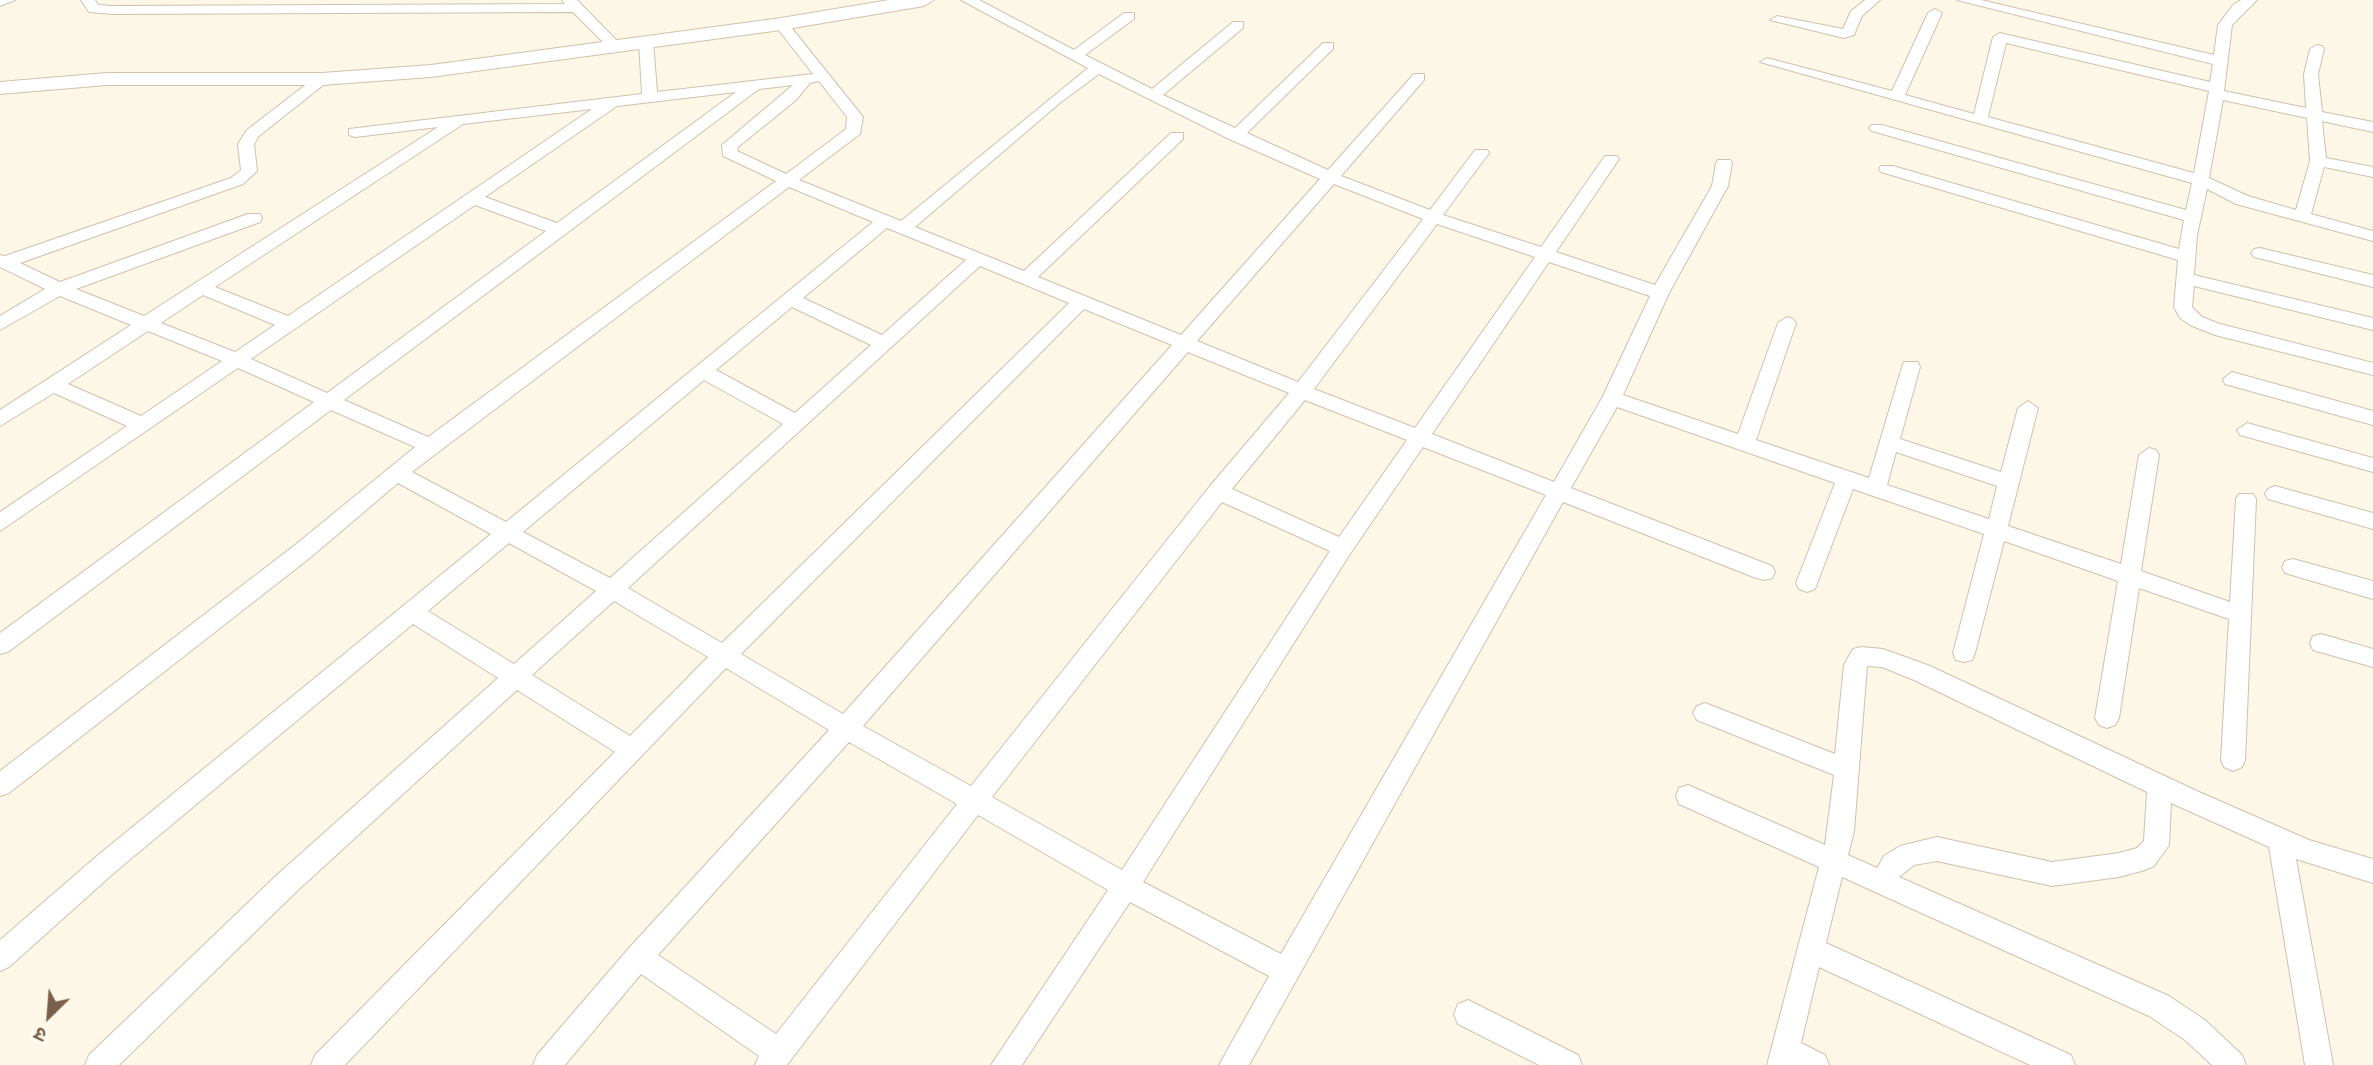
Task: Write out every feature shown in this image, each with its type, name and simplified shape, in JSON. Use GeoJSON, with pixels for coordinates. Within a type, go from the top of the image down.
{"type":"FeatureCollection","features":[{"type":"Feature","properties":{"kind":"main road"},"geometry":{"type":"LineString","coordinates":[[0,88],[107,79],[322,79],[431,71],[781,24],[924,0]]}},
{"type":"Feature","properties":{"kind":"street"},"geometry":{"type":"LineString","coordinates":[[0,2],[8,0]]}},
{"type":"Feature","properties":{"kind":"street"},"geometry":{"type":"LineString","coordinates":[[88,0],[94,9],[112,10],[573,4],[615,46]]}},
{"type":"Feature","properties":{"kind":"street"},"geometry":{"type":"LineString","coordinates":[[112,10],[150,0]]}},
{"type":"Feature","properties":{"kind":"street"},"geometry":{"type":"LineString","coordinates":[[269,9],[302,0]]}},
{"type":"Feature","properties":{"kind":"street"},"geometry":{"type":"LineString","coordinates":[[968,0],[1153,96],[1332,178],[1434,217],[1660,293]]}},
{"type":"Feature","properties":{"kind":"street"},"geometry":{"type":"LineString","coordinates":[[1777,20],[1844,34],[1849,32],[1856,14],[1873,0]]}},
{"type":"Feature","properties":{"kind":"street"},"geometry":{"type":"LineString","coordinates":[[1964,0],[2220,61]]}},
{"type":"Feature","properties":{"kind":"street"},"geometry":{"type":"LineString","coordinates":[[2240,7],[2225,25],[2217,91],[2186,257],[2183,307],[2186,314],[2196,321],[2215,329],[2373,369]]}},
{"type":"Feature","properties":{"kind":"street"},"geometry":{"type":"LineString","coordinates":[[1898,96],[1935,13]]}},
{"type":"Feature","properties":{"kind":"street"},"geometry":{"type":"LineString","coordinates":[[1075,56],[1129,16]]}},
{"type":"Feature","properties":{"kind":"street"},"geometry":{"type":"LineString","coordinates":[[0,785],[398,474],[430,446],[854,131],[855,117],[814,78],[781,24]]}},
{"type":"Feature","properties":{"kind":"street"},"geometry":{"type":"LineString","coordinates":[[1153,96],[1238,25]]}},
{"type":"Feature","properties":{"kind":"street"},"geometry":{"type":"LineString","coordinates":[[1980,119],[2000,37],[2373,127]]}},
{"type":"Feature","properties":{"kind":"street"},"geometry":{"type":"LineString","coordinates":[[646,41],[650,97]]}},
{"type":"Feature","properties":{"kind":"street"},"geometry":{"type":"LineString","coordinates":[[1236,136],[1328,46]]}},
{"type":"Feature","properties":{"kind":"street"},"geometry":{"type":"LineString","coordinates":[[2302,217],[2318,161],[2311,74],[2318,49]]}},
{"type":"Feature","properties":{"kind":"street"},"geometry":{"type":"LineString","coordinates":[[1767,62],[2200,180],[2242,200],[2373,236]]}},
{"type":"Feature","properties":{"kind":"street"},"geometry":{"type":"LineString","coordinates":[[0,958],[106,864],[789,299],[895,224],[1098,68]]}},
{"type":"Feature","properties":{"kind":"street"},"geometry":{"type":"LineString","coordinates":[[547,1065],[638,957],[846,727],[1419,77]]}},
{"type":"Feature","properties":{"kind":"street"},"geometry":{"type":"LineString","coordinates":[[355,132],[814,78]]}},
{"type":"Feature","properties":{"kind":"street"},"geometry":{"type":"LineString","coordinates":[[814,78],[728,149],[729,153],[788,181],[1300,391],[1764,572]]}},
{"type":"Feature","properties":{"kind":"street"},"geometry":{"type":"LineString","coordinates":[[2,261],[237,181],[249,171],[246,144],[253,133],[322,79]]}},
{"type":"Feature","properties":{"kind":"street"},"geometry":{"type":"LineString","coordinates":[[0,645],[755,85]]}},
{"type":"Feature","properties":{"kind":"street"},"geometry":{"type":"LineString","coordinates":[[0,523],[613,102]]}},
{"type":"Feature","properties":{"kind":"street"},"geometry":{"type":"LineString","coordinates":[[0,419],[459,120]]}},
{"type":"Feature","properties":{"kind":"street"},"geometry":{"type":"LineString","coordinates":[[1877,128],[2192,217]]}},
{"type":"Feature","properties":{"kind":"street"},"geometry":{"type":"LineString","coordinates":[[1027,278],[1177,136]]}},
{"type":"Feature","properties":{"kind":"street"},"geometry":{"type":"LineString","coordinates":[[638,957],[774,1059],[1217,491],[1300,391],[1481,153]]}},
{"type":"Feature","properties":{"kind":"street"},"geometry":{"type":"LineString","coordinates":[[1005,1065],[1126,886],[1343,548],[1543,253],[1611,159]]}},
{"type":"Feature","properties":{"kind":"street"},"geometry":{"type":"LineString","coordinates":[[2318,161],[2373,172]]}},
{"type":"Feature","properties":{"kind":"street"},"geometry":{"type":"LineString","coordinates":[[1233,1065],[1284,970],[1612,398],[1660,293],[1720,187],[1724,163]]}},
{"type":"Feature","properties":{"kind":"street"},"geometry":{"type":"LineString","coordinates":[[1887,169],[2186,257]]}},
{"type":"Feature","properties":{"kind":"street"},"geometry":{"type":"LineString","coordinates":[[472,198],[559,230]]}},
{"type":"Feature","properties":{"kind":"street"},"geometry":{"type":"LineString","coordinates":[[0,324],[59,289],[254,218]]}},
{"type":"Feature","properties":{"kind":"street"},"geometry":{"type":"LineString","coordinates":[[2260,253],[2373,281]]}},
{"type":"Feature","properties":{"kind":"street"},"geometry":{"type":"LineString","coordinates":[[99,1065],[288,882],[979,258]]}},
{"type":"Feature","properties":{"kind":"street"},"geometry":{"type":"LineString","coordinates":[[2,261],[59,289],[236,360],[430,446]]}},
{"type":"Feature","properties":{"kind":"street"},"geometry":{"type":"LineString","coordinates":[[2184,278],[2373,324]]}},
{"type":"Feature","properties":{"kind":"street"},"geometry":{"type":"LineString","coordinates":[[202,288],[289,324]]}},
{"type":"Feature","properties":{"kind":"street"},"geometry":{"type":"LineString","coordinates":[[789,299],[885,344]]}},
{"type":"Feature","properties":{"kind":"street"},"geometry":{"type":"LineString","coordinates":[[326,1065],[724,656],[1082,301]]}},
{"type":"Feature","properties":{"kind":"street"},"geometry":{"type":"LineString","coordinates":[[1745,442],[1787,323]]}},
{"type":"Feature","properties":{"kind":"street"},"geometry":{"type":"LineString","coordinates":[[1876,488],[1911,367]]}},
{"type":"Feature","properties":{"kind":"street"},"geometry":{"type":"LineString","coordinates":[[702,371],[798,423]]}},
{"type":"Feature","properties":{"kind":"street"},"geometry":{"type":"LineString","coordinates":[[2232,379],[2373,418]]}},
{"type":"Feature","properties":{"kind":"street"},"geometry":{"type":"LineString","coordinates":[[53,384],[142,425]]}},
{"type":"Feature","properties":{"kind":"street"},"geometry":{"type":"LineString","coordinates":[[1612,398],[2240,614]]}},
{"type":"Feature","properties":{"kind":"street"},"geometry":{"type":"LineString","coordinates":[[1964,653],[2028,408]]}},
{"type":"Feature","properties":{"kind":"street"},"geometry":{"type":"LineString","coordinates":[[2247,430],[2373,466]]}},
{"type":"Feature","properties":{"kind":"street"},"geometry":{"type":"LineString","coordinates":[[1890,443],[2010,483]]}},
{"type":"Feature","properties":{"kind":"street"},"geometry":{"type":"LineString","coordinates":[[2107,718],[2149,455]]}},
{"type":"Feature","properties":{"kind":"street"},"geometry":{"type":"LineString","coordinates":[[398,474],[614,590],[846,727],[1126,886],[1284,970]]}},
{"type":"Feature","properties":{"kind":"street"},"geometry":{"type":"LineString","coordinates":[[1807,583],[1846,478]]}},
{"type":"Feature","properties":{"kind":"street"},"geometry":{"type":"LineString","coordinates":[[1217,491],[1343,548]]}},
{"type":"Feature","properties":{"kind":"street"},"geometry":{"type":"LineString","coordinates":[[2275,494],[2373,521]]}},
{"type":"Feature","properties":{"kind":"street"},"geometry":{"type":"LineString","coordinates":[[2233,760],[2246,499]]}},
{"type":"Feature","properties":{"kind":"street"},"geometry":{"type":"LineString","coordinates":[[2293,567],[2373,590]]}},
{"type":"Feature","properties":{"kind":"street"},"geometry":{"type":"LineString","coordinates":[[411,611],[632,750]]}},
{"type":"Feature","properties":{"kind":"street"},"geometry":{"type":"LineString","coordinates":[[2321,643],[2373,658]]}},
{"type":"Feature","properties":{"kind":"street"},"geometry":{"type":"LineString","coordinates":[[1815,1065],[1783,1058],[1841,831],[1855,665],[1861,656],[1871,656],[1922,673],[2160,786],[2280,839],[2337,862],[2373,871]]}},
{"type":"Feature","properties":{"kind":"street"},"geometry":{"type":"LineString","coordinates":[[1705,713],[1846,769]]}},
{"type":"Feature","properties":{"kind":"street"},"geometry":{"type":"LineString","coordinates":[[1881,883],[1893,864],[1909,854],[1937,849],[2052,874],[2119,865],[2145,858],[2156,845],[2160,786]]}},
{"type":"Feature","properties":{"kind":"street"},"geometry":{"type":"LineString","coordinates":[[1688,796],[2159,1006],[2196,1030],[2232,1065]]}},
{"type":"Feature","properties":{"kind":"street"},"geometry":{"type":"LineString","coordinates":[[2280,839],[2319,1065]]}},
{"type":"Feature","properties":{"kind":"street"},"geometry":{"type":"LineString","coordinates":[[1811,950],[2061,1065]]}},
{"type":"Feature","properties":{"kind":"street"},"geometry":{"type":"LineString","coordinates":[[1468,1014],[1567,1065]]}}]}
